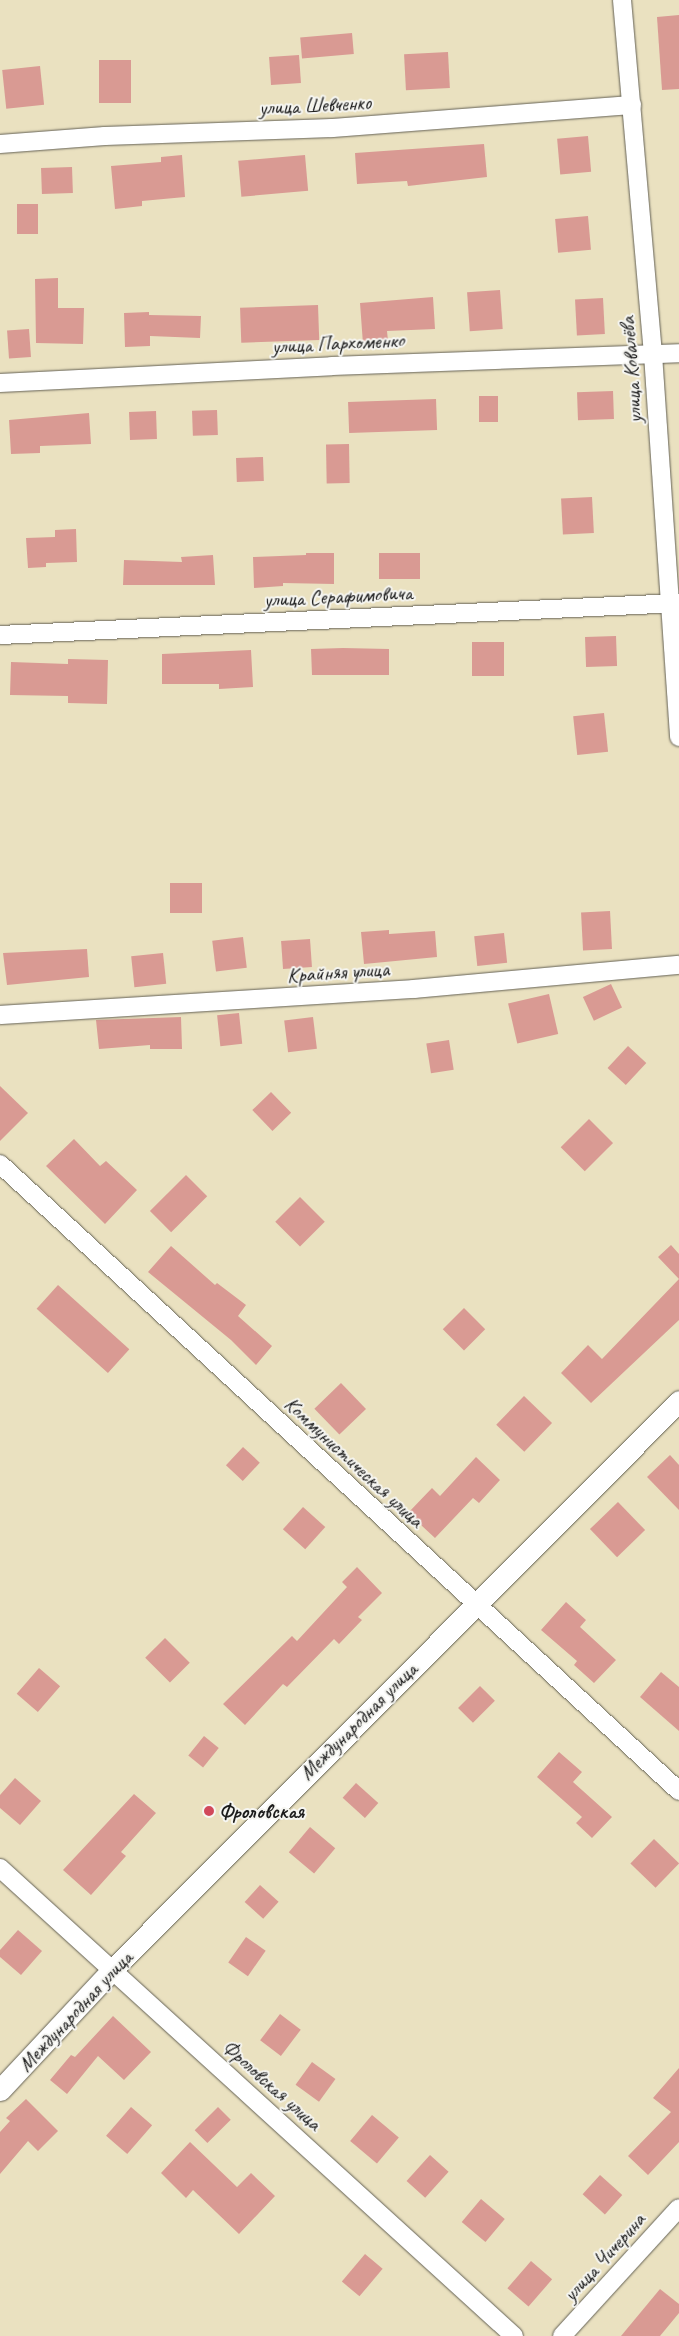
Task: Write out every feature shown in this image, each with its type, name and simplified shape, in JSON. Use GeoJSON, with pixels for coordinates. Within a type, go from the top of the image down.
{"type":"FeatureCollection","features":[{"type":"Feature","properties":{"kind":"street","name":"улица Ковалёва"},"geometry":{"type":"LineString","coordinates":[[622,0],[674,604],[679,737]]}},
{"type":"Feature","properties":{"kind":"street","name":"улица Шевченко"},"geometry":{"type":"LineString","coordinates":[[0,144],[105,136],[332,128],[632,105]]}},
{"type":"Feature","properties":{"kind":"street","name":"улица Пархоменко"},"geometry":{"type":"LineString","coordinates":[[0,383],[332,366],[679,353]]}},
{"type":"Feature","properties":{"kind":"street","name":"улица Серафимовича"},"geometry":{"type":"LineString","coordinates":[[0,636],[674,604]]}},
{"type":"Feature","properties":{"kind":"street","name":"Крайняя улица"},"geometry":{"type":"LineString","coordinates":[[0,1015],[414,989],[679,965]]}},
{"type":"Feature","properties":{"kind":"street","name":"Коммунистическая улица"},"geometry":{"type":"LineString","coordinates":[[0,1164],[474,1604],[679,1791]]}},
{"type":"Feature","properties":{"kind":"street","name":"Международная улица"},"geometry":{"type":"LineString","coordinates":[[0,2090],[112,1970],[474,1604],[679,1401]]}},
{"type":"Feature","properties":{"kind":"street","name":"Фроловская улица"},"geometry":{"type":"LineString","coordinates":[[0,1868],[514,2336]]}},
{"type":"Feature","properties":{"kind":"street","name":"улица Чичерина"},"geometry":{"type":"LineString","coordinates":[[562,2336],[679,2208]]}},
{"type":"Feature","properties":{"kind":"building"},"geometry":{"type":"Polygon","coordinates":[[[679,15],[679,89],[662,90],[657,17],[679,15]]]}},
{"type":"Feature","properties":{"kind":"building"},"geometry":{"type":"Polygon","coordinates":[[[352,33],[354,54],[302,58],[300,38],[352,33]]]}},
{"type":"Feature","properties":{"kind":"building"},"geometry":{"type":"Polygon","coordinates":[[[448,52],[450,88],[406,90],[404,54],[448,52]]]}},
{"type":"Feature","properties":{"kind":"building"},"geometry":{"type":"Polygon","coordinates":[[[299,55],[301,83],[271,85],[269,57],[299,55]]]}},
{"type":"Feature","properties":{"kind":"building"},"geometry":{"type":"Polygon","coordinates":[[[99,60],[131,60],[131,103],[99,103],[99,60]]]}},
{"type":"Feature","properties":{"kind":"building"},"geometry":{"type":"Polygon","coordinates":[[[40,66],[44,105],[6,109],[2,70],[40,66]]]}},
{"type":"Feature","properties":{"kind":"building"},"geometry":{"type":"Polygon","coordinates":[[[588,136],[591,172],[560,175],[557,139],[588,136]]]}},
{"type":"Feature","properties":{"kind":"building"},"geometry":{"type":"Polygon","coordinates":[[[484,144],[487,177],[408,186],[407,181],[357,184],[355,153],[484,144]]]}},
{"type":"Feature","properties":{"kind":"building"},"geometry":{"type":"Polygon","coordinates":[[[182,155],[185,197],[142,201],[142,206],[115,209],[111,166],[161,162],[161,157],[182,155]]]}},
{"type":"Feature","properties":{"kind":"building"},"geometry":{"type":"Polygon","coordinates":[[[305,155],[308,191],[241,197],[238,161],[305,155]]]}},
{"type":"Feature","properties":{"kind":"building"},"geometry":{"type":"Polygon","coordinates":[[[72,167],[73,193],[42,194],[41,168],[72,167]]]}},
{"type":"Feature","properties":{"kind":"building"},"geometry":{"type":"Polygon","coordinates":[[[17,204],[38,204],[38,234],[17,234],[17,204]]]}},
{"type":"Feature","properties":{"kind":"building"},"geometry":{"type":"Polygon","coordinates":[[[588,216],[591,250],[558,253],[555,219],[588,216]]]}},
{"type":"Feature","properties":{"kind":"building"},"geometry":{"type":"Polygon","coordinates":[[[58,278],[58,308],[84,308],[83,344],[36,343],[35,279],[58,278]]]}},
{"type":"Feature","properties":{"kind":"building"},"geometry":{"type":"Polygon","coordinates":[[[500,290],[503,329],[470,331],[467,292],[500,290]]]}},
{"type":"Feature","properties":{"kind":"building"},"geometry":{"type":"Polygon","coordinates":[[[433,297],[435,329],[387,331],[388,341],[363,344],[360,303],[433,297]]]}},
{"type":"Feature","properties":{"kind":"building"},"geometry":{"type":"Polygon","coordinates":[[[603,298],[605,334],[577,335],[575,299],[603,298]]]}},
{"type":"Feature","properties":{"kind":"building"},"geometry":{"type":"Polygon","coordinates":[[[318,305],[319,340],[241,343],[240,308],[318,305]]]}},
{"type":"Feature","properties":{"kind":"building"},"geometry":{"type":"Polygon","coordinates":[[[149,312],[149,315],[201,316],[200,338],[150,336],[150,346],[125,347],[124,313],[149,312]]]}},
{"type":"Feature","properties":{"kind":"building"},"geometry":{"type":"Polygon","coordinates":[[[29,329],[31,357],[9,358],[7,331],[29,329]]]}},
{"type":"Feature","properties":{"kind":"building"},"geometry":{"type":"Polygon","coordinates":[[[613,391],[614,419],[578,420],[577,392],[613,391]]]}},
{"type":"Feature","properties":{"kind":"building"},"geometry":{"type":"Polygon","coordinates":[[[479,396],[498,396],[498,422],[479,422],[479,396]]]}},
{"type":"Feature","properties":{"kind":"building"},"geometry":{"type":"Polygon","coordinates":[[[436,399],[437,430],[349,433],[348,402],[436,399]]]}},
{"type":"Feature","properties":{"kind":"building"},"geometry":{"type":"Polygon","coordinates":[[[217,410],[218,435],[193,436],[192,411],[217,410]]]}},
{"type":"Feature","properties":{"kind":"building"},"geometry":{"type":"Polygon","coordinates":[[[156,411],[157,439],[130,440],[129,412],[156,411]]]}},
{"type":"Feature","properties":{"kind":"building"},"geometry":{"type":"Polygon","coordinates":[[[89,413],[91,444],[40,446],[40,453],[11,454],[9,420],[89,413]]]}},
{"type":"Feature","properties":{"kind":"building"},"geometry":{"type":"Polygon","coordinates":[[[326,444],[349,444],[350,483],[327,483],[326,444]]]}},
{"type":"Feature","properties":{"kind":"building"},"geometry":{"type":"Polygon","coordinates":[[[263,457],[264,481],[237,482],[236,458],[263,457]]]}},
{"type":"Feature","properties":{"kind":"building"},"geometry":{"type":"Polygon","coordinates":[[[592,497],[594,533],[563,535],[561,499],[592,497]]]}},
{"type":"Feature","properties":{"kind":"building"},"geometry":{"type":"Polygon","coordinates":[[[76,529],[77,562],[46,563],[46,567],[28,568],[26,538],[55,537],[55,530],[76,529]]]}},
{"type":"Feature","properties":{"kind":"building"},"geometry":{"type":"Polygon","coordinates":[[[306,553],[334,553],[334,584],[283,583],[283,586],[254,588],[253,557],[306,555],[306,553]]]}},
{"type":"Feature","properties":{"kind":"building"},"geometry":{"type":"Polygon","coordinates":[[[379,553],[420,553],[420,579],[379,579],[379,553]]]}},
{"type":"Feature","properties":{"kind":"building"},"geometry":{"type":"Polygon","coordinates":[[[213,555],[215,585],[123,585],[124,560],[182,562],[181,557],[213,555]]]}},
{"type":"Feature","properties":{"kind":"building"},"geometry":{"type":"Polygon","coordinates":[[[616,636],[617,666],[586,667],[585,637],[616,636]]]}},
{"type":"Feature","properties":{"kind":"building"},"geometry":{"type":"Polygon","coordinates":[[[472,642],[504,642],[504,676],[472,676],[472,642]]]}},
{"type":"Feature","properties":{"kind":"building"},"geometry":{"type":"Polygon","coordinates":[[[311,649],[389,649],[389,675],[312,675],[311,649]]]}},
{"type":"Feature","properties":{"kind":"building"},"geometry":{"type":"Polygon","coordinates":[[[251,650],[253,687],[219,689],[219,684],[162,684],[162,654],[251,650]]]}},
{"type":"Feature","properties":{"kind":"building"},"geometry":{"type":"Polygon","coordinates":[[[68,659],[108,660],[107,704],[68,703],[68,696],[10,695],[11,662],[68,664],[68,659]]]}},
{"type":"Feature","properties":{"kind":"building"},"geometry":{"type":"Polygon","coordinates":[[[604,713],[608,752],[577,755],[573,716],[604,713]]]}},
{"type":"Feature","properties":{"kind":"building"},"geometry":{"type":"Polygon","coordinates":[[[170,883],[202,883],[202,913],[170,913],[170,883]]]}},
{"type":"Feature","properties":{"kind":"building"},"geometry":{"type":"Polygon","coordinates":[[[610,911],[612,949],[583,950],[581,913],[610,911]]]}},
{"type":"Feature","properties":{"kind":"building"},"geometry":{"type":"Polygon","coordinates":[[[389,930],[389,934],[435,931],[437,957],[364,964],[361,932],[389,930]]]}},
{"type":"Feature","properties":{"kind":"building"},"geometry":{"type":"Polygon","coordinates":[[[504,933],[507,963],[477,966],[474,936],[504,933]]]}},
{"type":"Feature","properties":{"kind":"building"},"geometry":{"type":"Polygon","coordinates":[[[243,937],[247,968],[216,972],[212,941],[243,937]]]}},
{"type":"Feature","properties":{"kind":"building"},"geometry":{"type":"Polygon","coordinates":[[[310,939],[312,967],[283,969],[281,941],[310,939]]]}},
{"type":"Feature","properties":{"kind":"building"},"geometry":{"type":"Polygon","coordinates":[[[87,949],[89,977],[7,985],[3,953],[87,949]]]}},
{"type":"Feature","properties":{"kind":"building"},"geometry":{"type":"Polygon","coordinates":[[[163,953],[166,984],[134,987],[131,956],[163,953]]]}},
{"type":"Feature","properties":{"kind":"building"},"geometry":{"type":"Polygon","coordinates":[[[611,984],[622,1008],[594,1021],[583,997],[611,984]]]}},
{"type":"Feature","properties":{"kind":"building"},"geometry":{"type":"Polygon","coordinates":[[[549,994],[558,1034],[517,1043],[508,1003],[549,994]]]}},
{"type":"Feature","properties":{"kind":"building"},"geometry":{"type":"Polygon","coordinates":[[[239,1013],[242,1044],[220,1046],[217,1015],[239,1013]]]}},
{"type":"Feature","properties":{"kind":"building"},"geometry":{"type":"Polygon","coordinates":[[[181,1017],[182,1049],[150,1049],[150,1045],[99,1049],[96,1020],[181,1017]]]}},
{"type":"Feature","properties":{"kind":"building"},"geometry":{"type":"Polygon","coordinates":[[[313,1017],[317,1049],[288,1052],[284,1021],[313,1017]]]}},
{"type":"Feature","properties":{"kind":"building"},"geometry":{"type":"Polygon","coordinates":[[[449,1040],[454,1070],[431,1073],[426,1044],[449,1040]]]}},
{"type":"Feature","properties":{"kind":"building"},"geometry":{"type":"Polygon","coordinates":[[[628,1046],[646,1063],[626,1085],[608,1068],[628,1046]]]}},
{"type":"Feature","properties":{"kind":"building"},"geometry":{"type":"Polygon","coordinates":[[[0,1086],[28,1113],[0,1141],[0,1086]]]}},
{"type":"Feature","properties":{"kind":"building"},"geometry":{"type":"Polygon","coordinates":[[[271,1092],[291,1113],[272,1131],[252,1110],[271,1092]]]}},
{"type":"Feature","properties":{"kind":"building"},"geometry":{"type":"Polygon","coordinates":[[[589,1119],[613,1143],[585,1171],[561,1147],[589,1119]]]}},
{"type":"Feature","properties":{"kind":"building"},"geometry":{"type":"Polygon","coordinates":[[[74,1139],[100,1166],[106,1161],[137,1190],[105,1224],[46,1166],[74,1139]]]}},
{"type":"Feature","properties":{"kind":"building"},"geometry":{"type":"Polygon","coordinates":[[[186,1175],[207,1196],[171,1232],[150,1211],[186,1175]]]}},
{"type":"Feature","properties":{"kind":"building"},"geometry":{"type":"Polygon","coordinates":[[[300,1197],[325,1222],[300,1246],[275,1222],[300,1197]]]}},
{"type":"Feature","properties":{"kind":"building"},"geometry":{"type":"Polygon","coordinates":[[[671,1245],[679,1254],[679,1279],[658,1257],[671,1245]]]}},
{"type":"Feature","properties":{"kind":"building"},"geometry":{"type":"Polygon","coordinates":[[[171,1246],[215,1285],[217,1283],[246,1305],[238,1316],[272,1346],[256,1365],[231,1340],[148,1272],[171,1246]]]}},
{"type":"Feature","properties":{"kind":"building"},"geometry":{"type":"Polygon","coordinates":[[[679,1279],[679,1320],[591,1403],[561,1373],[588,1345],[602,1359],[679,1279]]]}},
{"type":"Feature","properties":{"kind":"building"},"geometry":{"type":"Polygon","coordinates":[[[58,1285],[129,1349],[108,1373],[37,1309],[58,1285]]]}},
{"type":"Feature","properties":{"kind":"building"},"geometry":{"type":"Polygon","coordinates":[[[464,1308],[485,1329],[464,1350],[443,1329],[464,1308]]]}},
{"type":"Feature","properties":{"kind":"building"},"geometry":{"type":"Polygon","coordinates":[[[341,1383],[366,1409],[339,1435],[314,1409],[341,1383]]]}},
{"type":"Feature","properties":{"kind":"building"},"geometry":{"type":"Polygon","coordinates":[[[524,1396],[552,1423],[524,1452],[496,1425],[524,1396]]]}},
{"type":"Feature","properties":{"kind":"building"},"geometry":{"type":"Polygon","coordinates":[[[243,1447],[260,1463],[243,1481],[226,1465],[243,1447]]]}},
{"type":"Feature","properties":{"kind":"building"},"geometry":{"type":"Polygon","coordinates":[[[670,1455],[679,1465],[679,1510],[647,1477],[670,1455]]]}},
{"type":"Feature","properties":{"kind":"building"},"geometry":{"type":"Polygon","coordinates":[[[476,1457],[500,1480],[479,1503],[473,1498],[435,1538],[408,1513],[432,1488],[440,1496],[476,1457]]]}},
{"type":"Feature","properties":{"kind":"building"},"geometry":{"type":"Polygon","coordinates":[[[618,1502],[645,1530],[617,1557],[590,1529],[618,1502]]]}},
{"type":"Feature","properties":{"kind":"building"},"geometry":{"type":"Polygon","coordinates":[[[303,1507],[325,1527],[305,1549],[283,1529],[303,1507]]]}},
{"type":"Feature","properties":{"kind":"building"},"geometry":{"type":"Polygon","coordinates":[[[357,1567],[382,1593],[358,1617],[362,1620],[339,1644],[334,1639],[287,1687],[283,1684],[245,1725],[223,1704],[292,1636],[297,1641],[347,1587],[342,1582],[357,1567]]]}},
{"type":"Feature","properties":{"kind":"building"},"geometry":{"type":"Polygon","coordinates":[[[566,1602],[586,1620],[580,1627],[616,1660],[594,1683],[574,1665],[577,1661],[541,1630],[566,1602]]]}},
{"type":"Feature","properties":{"kind":"building"},"geometry":{"type":"Polygon","coordinates":[[[165,1638],[190,1663],[170,1683],[145,1658],[165,1638]]]}},
{"type":"Feature","properties":{"kind":"building"},"geometry":{"type":"Polygon","coordinates":[[[39,1668],[60,1686],[38,1712],[17,1694],[39,1668]]]}},
{"type":"Feature","properties":{"kind":"building"},"geometry":{"type":"Polygon","coordinates":[[[661,1672],[679,1687],[679,1731],[640,1697],[661,1672]]]}},
{"type":"Feature","properties":{"kind":"building"},"geometry":{"type":"Polygon","coordinates":[[[480,1686],[495,1701],[473,1723],[458,1708],[480,1686]]]}},
{"type":"Feature","properties":{"kind":"building"},"geometry":{"type":"Polygon","coordinates":[[[204,1736],[219,1748],[203,1767],[188,1755],[204,1736]]]}},
{"type":"Feature","properties":{"kind":"building"},"geometry":{"type":"Polygon","coordinates":[[[559,1752],[582,1772],[573,1782],[612,1817],[592,1838],[576,1823],[582,1817],[537,1777],[559,1752]]]}},
{"type":"Feature","properties":{"kind":"building"},"geometry":{"type":"Polygon","coordinates":[[[15,1778],[41,1801],[20,1825],[0,1808],[0,1795],[15,1778]]]}},
{"type":"Feature","properties":{"kind":"building"},"geometry":{"type":"Polygon","coordinates":[[[356,1783],[378,1803],[365,1818],[343,1798],[356,1783]]]}},
{"type":"Feature","properties":{"kind":"building"},"geometry":{"type":"Polygon","coordinates":[[[134,1794],[156,1813],[121,1852],[126,1856],[91,1895],[63,1870],[134,1794]]]}},
{"type":"Feature","properties":{"kind":"building"},"geometry":{"type":"Polygon","coordinates":[[[310,1827],[335,1848],[314,1873],[289,1852],[310,1827]]]}},
{"type":"Feature","properties":{"kind":"building"},"geometry":{"type":"Polygon","coordinates":[[[654,1839],[679,1863],[656,1888],[630,1863],[654,1839]]]}},
{"type":"Feature","properties":{"kind":"building"},"geometry":{"type":"Polygon","coordinates":[[[260,1885],[279,1902],[263,1919],[245,1902],[260,1885]]]}},
{"type":"Feature","properties":{"kind":"building"},"geometry":{"type":"Polygon","coordinates":[[[18,1930],[42,1951],[21,1975],[0,1957],[0,1950],[18,1930]]]}},
{"type":"Feature","properties":{"kind":"building"},"geometry":{"type":"Polygon","coordinates":[[[246,1937],[266,1951],[248,1976],[228,1962],[246,1937]]]}},
{"type":"Feature","properties":{"kind":"building"},"geometry":{"type":"Polygon","coordinates":[[[280,2014],[301,2030],[281,2056],[260,2040],[280,2014]]]}},
{"type":"Feature","properties":{"kind":"building"},"geometry":{"type":"Polygon","coordinates":[[[113,2016],[151,2052],[124,2080],[98,2056],[67,2094],[50,2080],[71,2055],[75,2057],[113,2016]]]}},
{"type":"Feature","properties":{"kind":"building"},"geometry":{"type":"Polygon","coordinates":[[[312,2062],[335,2079],[319,2102],[296,2085],[312,2062]]]}},
{"type":"Feature","properties":{"kind":"building"},"geometry":{"type":"Polygon","coordinates":[[[679,2068],[679,2142],[648,2175],[628,2156],[671,2112],[653,2098],[679,2068]]]}},
{"type":"Feature","properties":{"kind":"building"},"geometry":{"type":"Polygon","coordinates":[[[26,2099],[58,2131],[38,2151],[28,2141],[0,2174],[0,2132],[10,2121],[6,2118],[26,2099]]]}},
{"type":"Feature","properties":{"kind":"building"},"geometry":{"type":"Polygon","coordinates":[[[131,2107],[152,2125],[127,2154],[106,2136],[131,2107]]]}},
{"type":"Feature","properties":{"kind":"building"},"geometry":{"type":"Polygon","coordinates":[[[218,2107],[231,2120],[207,2143],[195,2130],[218,2107]]]}},
{"type":"Feature","properties":{"kind":"building"},"geometry":{"type":"Polygon","coordinates":[[[372,2115],[399,2137],[377,2164],[350,2141],[372,2115]]]}},
{"type":"Feature","properties":{"kind":"building"},"geometry":{"type":"Polygon","coordinates":[[[190,2142],[237,2187],[251,2173],[275,2196],[239,2234],[193,2190],[186,2198],[161,2173],[190,2142]]]}},
{"type":"Feature","properties":{"kind":"building"},"geometry":{"type":"Polygon","coordinates":[[[430,2155],[449,2172],[425,2198],[407,2181],[430,2155]]]}},
{"type":"Feature","properties":{"kind":"building"},"geometry":{"type":"Polygon","coordinates":[[[600,2175],[622,2195],[605,2214],[583,2194],[600,2175]]]}},
{"type":"Feature","properties":{"kind":"building"},"geometry":{"type":"Polygon","coordinates":[[[481,2199],[505,2219],[485,2242],[462,2222],[481,2199]]]}},
{"type":"Feature","properties":{"kind":"building"},"geometry":{"type":"Polygon","coordinates":[[[365,2254],[383,2269],[359,2296],[342,2282],[365,2254]]]}},
{"type":"Feature","properties":{"kind":"building"},"geometry":{"type":"Polygon","coordinates":[[[531,2261],[552,2279],[529,2307],[507,2288],[531,2261]]]}},
{"type":"Feature","properties":{"kind":"building"},"geometry":{"type":"Polygon","coordinates":[[[660,2289],[679,2304],[679,2313],[660,2336],[621,2336],[660,2289]]]}},
{"type":"Feature","properties":{"kind":"place","name":"Фроловская"},"geometry":{"type":"Point","coordinates":[209,1811]}}]}
